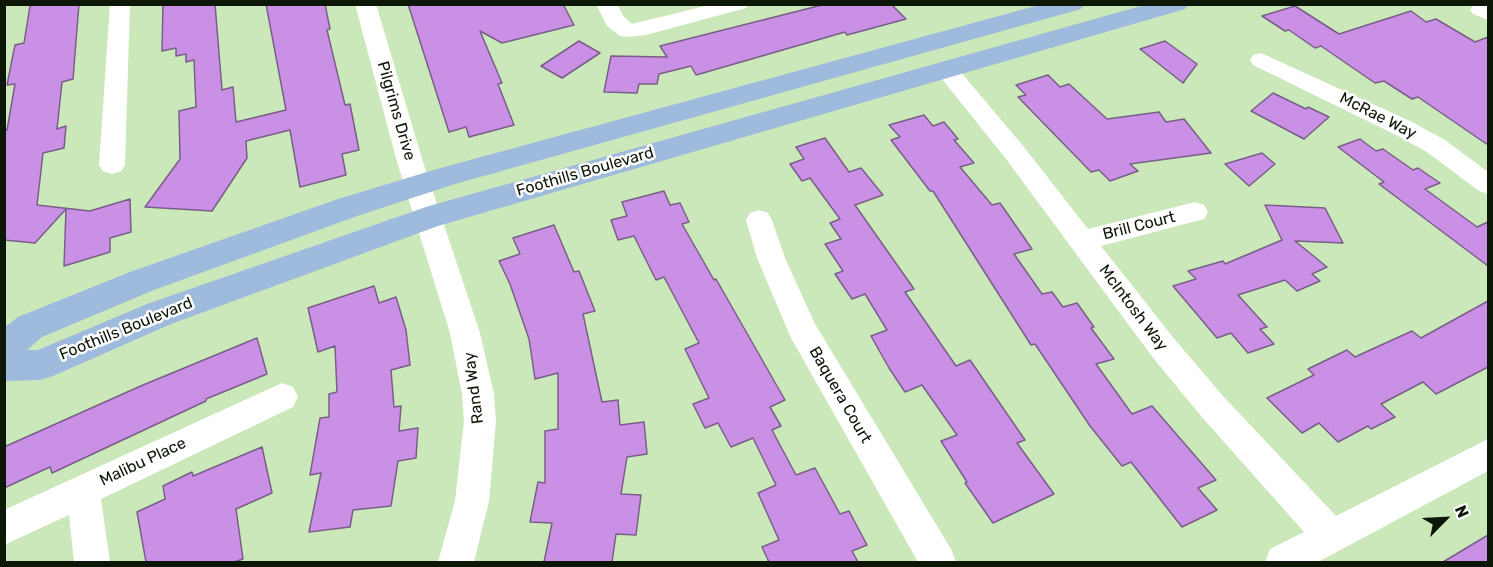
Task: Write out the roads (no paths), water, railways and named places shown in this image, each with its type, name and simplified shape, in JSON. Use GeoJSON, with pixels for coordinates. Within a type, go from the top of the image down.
{"type":"FeatureCollection","features":[{"type":"Feature","properties":{"kind":"main road","name":"Foothills Boulevard"},"geometry":{"type":"LineString","coordinates":[[4,349],[30,327],[142,280],[418,185],[1072,4]]}},
{"type":"Feature","properties":{"kind":"main road","name":"Foothills Boulevard"},"geometry":{"type":"LineString","coordinates":[[4,366],[40,365],[159,314],[285,267],[429,218],[1176,4]]}},
{"type":"Feature","properties":{"kind":"street"},"geometry":{"type":"LineString","coordinates":[[112,165],[120,4]]}},
{"type":"Feature","properties":{"kind":"street","name":"Pilgrims Drive"},"geometry":{"type":"LineString","coordinates":[[365,4],[429,218]]}},
{"type":"Feature","properties":{"kind":"street"},"geometry":{"type":"LineString","coordinates":[[606,4],[615,21],[628,31],[646,29],[739,4]]}},
{"type":"Feature","properties":{"kind":"street","name":"McRae Way"},"geometry":{"type":"LineString","coordinates":[[1261,60],[1436,146],[1488,185]]}},
{"type":"Feature","properties":{"kind":"street","name":"McIntosh Way"},"geometry":{"type":"LineString","coordinates":[[946,69],[996,129],[1171,358],[1332,537]]}},
{"type":"Feature","properties":{"kind":"street","name":"Brill Court"},"geometry":{"type":"LineString","coordinates":[[1082,241],[1195,212]]}},
{"type":"Feature","properties":{"kind":"street","name":"Rand Way"},"geometry":{"type":"LineString","coordinates":[[429,218],[465,333],[478,394],[480,421],[472,501],[456,562]]}},
{"type":"Feature","properties":{"kind":"street","name":"Baquera Court"},"geometry":{"type":"LineString","coordinates":[[759,220],[771,258],[802,328],[938,562]]}},
{"type":"Feature","properties":{"kind":"street","name":"Malibu Place"},"geometry":{"type":"LineString","coordinates":[[4,528],[282,397]]}},
{"type":"Feature","properties":{"kind":"street"},"geometry":{"type":"LineString","coordinates":[[1283,562],[1488,454]]}},
{"type":"Feature","properties":{"kind":"street"},"geometry":{"type":"LineString","coordinates":[[83,491],[92,562]]}}]}
